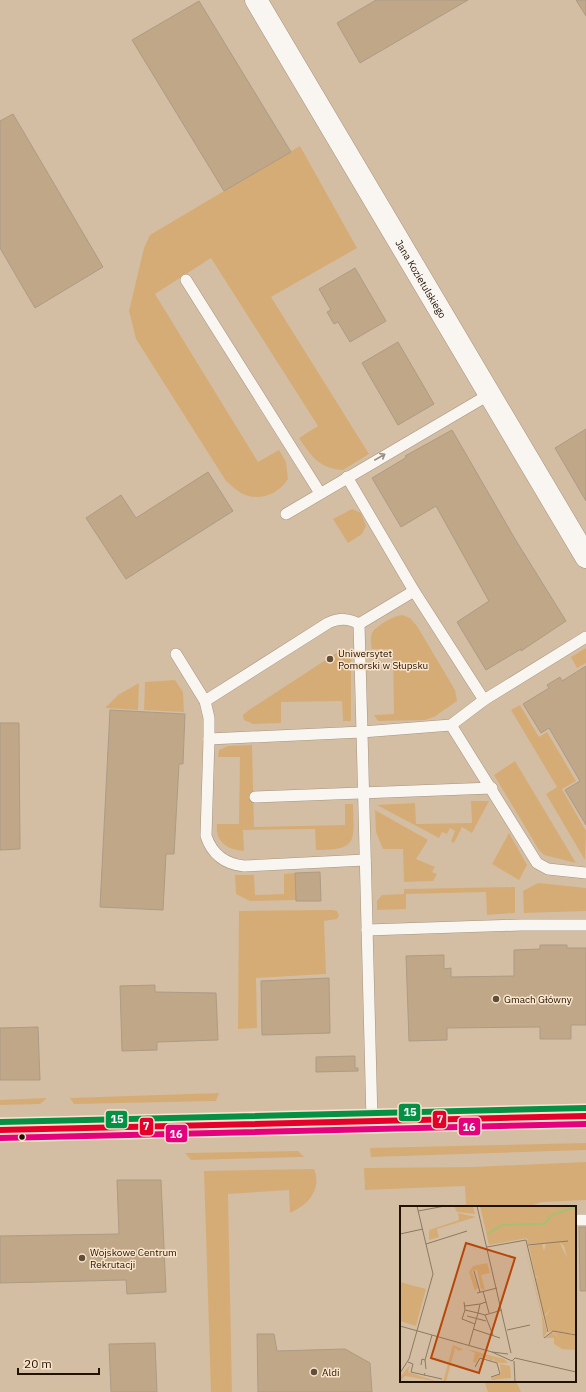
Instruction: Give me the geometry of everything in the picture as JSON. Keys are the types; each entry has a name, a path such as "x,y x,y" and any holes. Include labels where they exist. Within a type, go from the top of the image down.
{"main road":[{"path":"0,1130 586,1116"}],"street":[{"name":"Jana Kozietulskiego","path":"256,0 586,557"}],"lane":[{"path":"186,280 320,493"},
{"path":"286,514 346,477 490,394"},
{"path":"346,477 414,591 484,700"},
{"path":"360,624 414,591"},
{"path":"205,701 328,623 338,619 346,619 360,624"},
{"path":"360,624 372,1120"},
{"path":"209,739 362,732 451,725 484,700 586,636"},
{"path":"176,654 205,701 209,718 206,836 209,844 217,856 234,865 244,866 365,860"},
{"path":"451,725 492,788 537,863 548,870 586,873"},
{"path":"255,797 492,788"},
{"path":"367,930 521,925 586,925"}],"shaded area":[{"path":"300,146 357,248 271,297 369,454 343,470 328,467 312,456 299,438 318,426 211,258 155,294 258,462 279,450 286,462 288,479 284,485 273,493 261,497 254,497 241,493 226,481 136,339 129,311 144,248 150,235"},
{"path":"352,509 361,513 366,526 362,534 348,543 333,519"},
{"path":"402,615 410,618 417,626 455,690 457,701 434,717 425,720 378,721 374,715 394,714 393,649 372,649 371,635 381,624 394,617"},
{"path":"586,648 586,663 577,668 571,657"},
{"path":"341,650 349,654 351,661 351,721 343,721 342,701 281,702 281,723 253,724 244,720 243,715 249,710"},
{"path":"175,680 183,692 184,712 144,710 145,682"},
{"path":"139,683 138,710 105,708 118,695"},
{"path":"520,705 539,737 547,732 576,781 562,789 586,831 585,860 546,794 557,787 511,710"},
{"path":"252,745 254,827 345,825 345,804 353,804 354,827 351,841 340,848 316,850 315,829 243,830 244,851 232,849 223,844 218,836 217,824 239,824 240,757 218,757 219,750 228,746"},
{"path":"515,761 576,863 544,855 539,850 494,775"},
{"path":"471,801 489,801 472,833 462,827 454,843 451,841 455,831 450,828 447,834 442,832 439,838 377,805 415,803 416,824 472,823"},
{"path":"375,810 428,840 416,859 435,867 432,872 437,874 433,881 404,882 403,849 383,849 376,832"},
{"path":"509,833 527,865 519,880 492,864"},
{"path":"295,873 296,900 250,901 236,894 235,875 254,875 255,895 284,894 284,874"},
{"path":"538,883 586,888 586,911 524,913 523,891"},
{"path":"515,887 515,913 487,915 486,892 406,894 406,909 377,910 377,901 382,895 404,894 404,889"},
{"path":"239,911 337,911 339,916 337,919 324,921 326,974 256,978 257,1028 238,1029"},
{"path":"219,1093 216,1101 74,1104 70,1098"},
{"path":"47,1098 40,1104 0,1105 0,1100"},
{"path":"586,1143 586,1150 371,1157 370,1148"},
{"path":"298,1151 304,1157 191,1160 185,1153"},
{"path":"586,1162 586,1200 542,1202 530,1206 466,1206 465,1186 365,1190 364,1168 473,1167"},
{"path":"314,1169 316,1183 312,1196 303,1206 290,1213 289,1190 228,1194 232,1392 211,1392 204,1171"},
{"path":"484,1382 516,1382 521,1392 488,1392"}],"building":[{"path":"376,0 468,0 360,63 337,23"},
{"path":"576,0 586,0 586,16"},
{"path":"199,1 291,152 224,191 132,40"},
{"path":"13,114 103,267 35,308 0,248 0,121"},
{"path":"355,268 386,321 350,342 338,322 334,324 327,312 331,310 319,289"},
{"path":"398,342 434,404 398,425 362,363"},
{"path":"586,429 586,501 555,448"},
{"path":"452,430 515,539 566,621 521,651 521,649 486,670 457,622 489,601 436,506 401,527 372,478 407,457 405,456"},
{"path":"208,472 233,511 126,579 86,518 121,495 136,518"},
{"path":"586,666 586,825 565,790 580,781 549,728 541,733 523,704 549,688 547,685 560,677 562,681"},
{"path":"110,710 185,714 183,764 179,764 174,854 166,854 163,910 100,907"},
{"path":"0,723 19,723 20,849 0,850"},
{"path":"320,872 321,901 296,901 295,873"},
{"name":"Gmach Główny","path":"540,945 567,945 567,948 586,948 586,1025 571,1025 571,1039 540,1039 540,1027 447,1028 447,1040 409,1041 406,956 444,955 444,969 451,968 451,977 514,976 514,950 540,949"},
{"path":"329,978 330,1033 262,1035 261,981"},
{"path":"155,985 155,992 216,993 218,1040 157,1042 157,1050 122,1051 120,986"},
{"path":"38,1027 40,1080 0,1080 0,1028"},
{"path":"355,1056 355,1068 358,1068 358,1071 316,1072 316,1057"},
{"name":"Wojskowe Centrum Rekrutacji","path":"117,1180 161,1180 166,1292 127,1294 126,1280 0,1283 0,1236 119,1234"},
{"path":"579,1227 586,1227 586,1291 580,1291"},
{"name":"Aldi","path":"257,1334 274,1334 277,1351 345,1349 370,1363 372,1392 258,1392"},
{"path":"155,1343 157,1392 111,1392 109,1344"}],"transit line":[{"name":"15","path":"0,1122 586,1108"},
{"name":"7","path":"0,1130 586,1116"},
{"name":"16","path":"0,1138 586,1124"}],"place":[{"name":"Uniwersytet Pomorski w Słupsku","path":"330,659"},
{"name":"Gmach Główny","path":"496,999"},
{"name":"Wojskowe Centrum Rekrutacji","path":"82,1258"},
{"name":"Aldi","path":"314,1372"}]}
